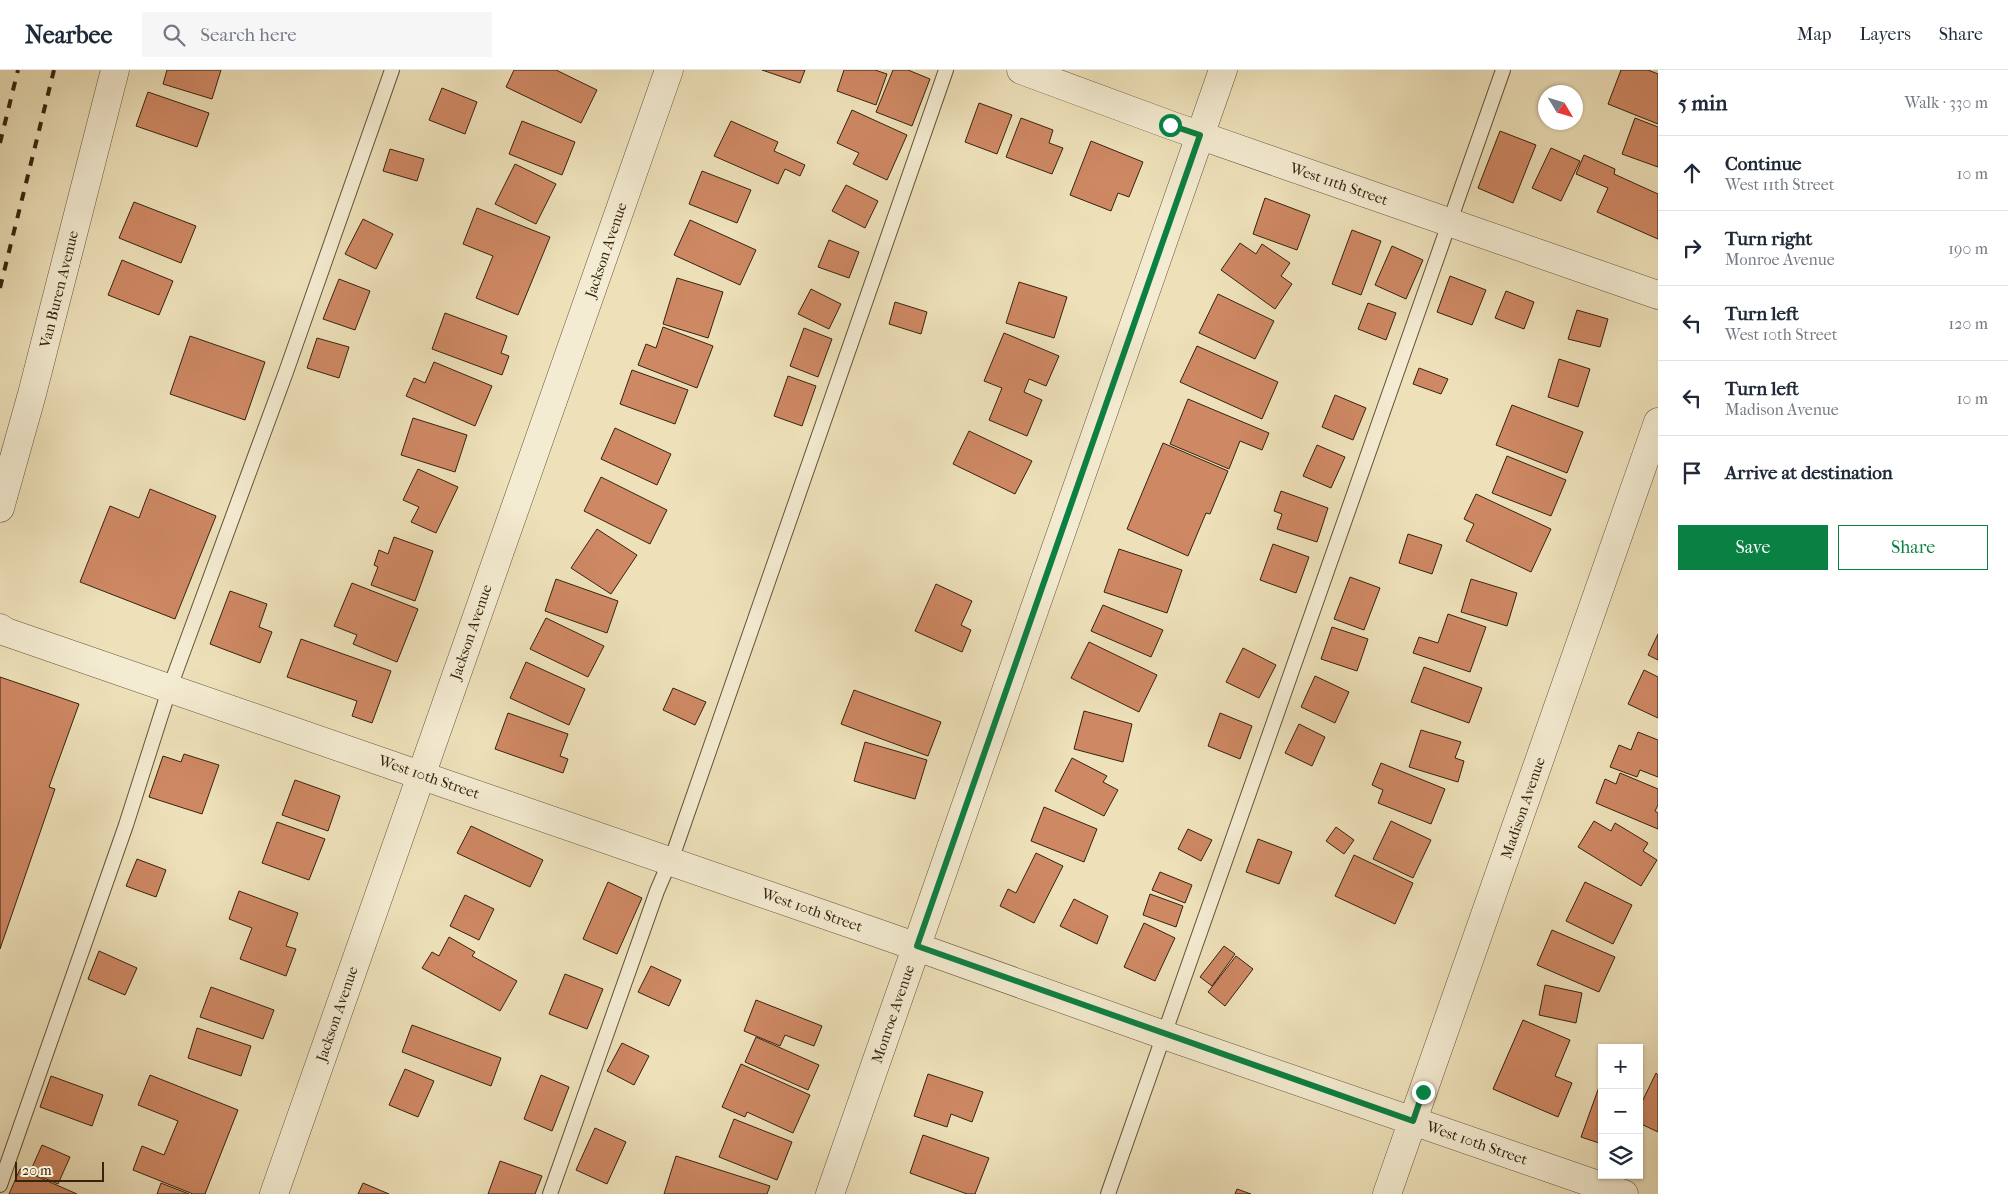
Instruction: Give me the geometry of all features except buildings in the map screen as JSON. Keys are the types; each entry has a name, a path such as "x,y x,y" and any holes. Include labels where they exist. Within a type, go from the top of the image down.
{"street":[{"name":"Van Buren Avenue","path":"0,508 32,394 115,70"},
{"name":"Jackson Avenue","path":"274,1194 669,70"},
{"name":"West 11th Street","path":"1021,70 1200,135 1658,295"},
{"name":"Monroe Avenue","path":"830,1194 1223,70"},
{"name":"Madison Avenue","path":"1387,1194 1658,422"},
{"name":"West 10th Street","path":"0,628 6,632 917,946 1164,1035 1624,1194"}],"lane":[{"path":"0,1185 126,825 170,687 286,372 392,70"},
{"path":"550,1194 657,891 670,862 946,70"},
{"path":"1108,1194 1503,70"}],"railway":[{"path":"0,143 18,70"},
{"path":"0,288 54,70"}],"route":[{"path":"1170,125 1200,135 917,946 1164,1035 1413,1121 1423,1092"}]}
